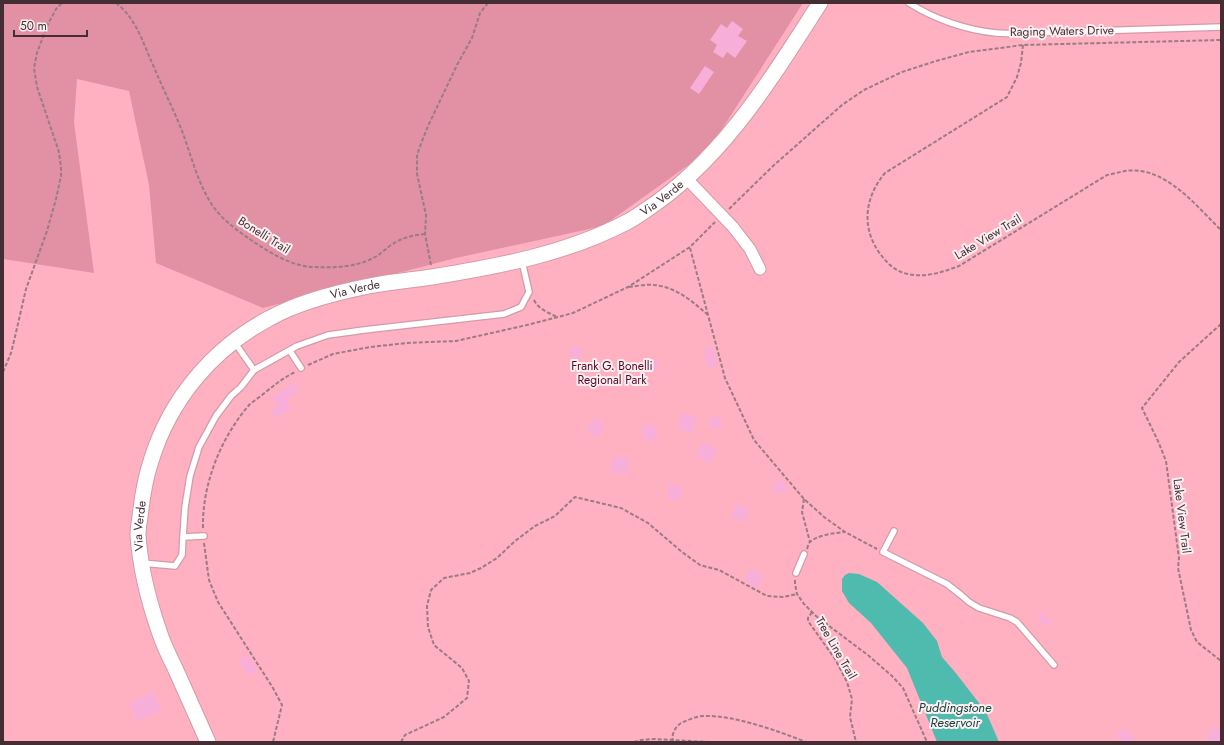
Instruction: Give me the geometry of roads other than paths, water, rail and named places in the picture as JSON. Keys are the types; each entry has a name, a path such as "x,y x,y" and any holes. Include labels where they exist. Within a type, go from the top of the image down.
{"main road":[{"name":"Via Verde","path":"208,742 159,633 142,563 138,533 142,494 148,468 156,445 168,418 181,396 200,372 233,341 272,316 300,305 369,286 522,261 591,239 629,221 687,179 720,146 763,91 820,3"}],"street":[{"path":"687,179 733,227 750,249 760,269"}],"lane":[{"name":"Raging Waters Drive","path":"909,3 932,15 955,24 997,33 1221,26"},
{"path":"142,563 175,566 182,555 185,507 190,476 200,447 216,416 254,370 297,346 328,335 504,314 521,307 529,292 522,261"},
{"path":"233,341 254,370"},
{"path":"290,350 301,368"},
{"path":"894,531 883,552 947,584 979,608 1010,618 1017,622 1054,666"},
{"path":"184,537 204,536"},
{"path":"796,573 804,554"}],"water":[{"name":"Puddingstone Reservoir","path":"849,573 859,574 877,582 923,623 937,641 942,657 986,712 999,742 937,742 907,668 871,623 849,603 842,591 842,579"}],"park label":[{"name":"Frank G. Bonelli Regional Park","path":"612,373"}]}
